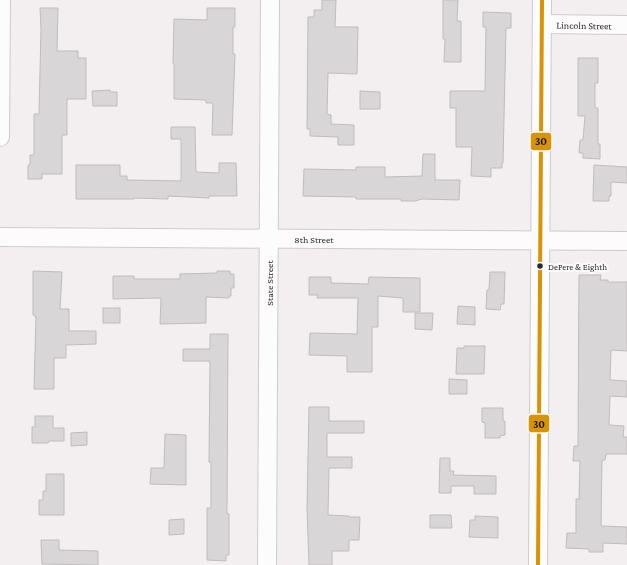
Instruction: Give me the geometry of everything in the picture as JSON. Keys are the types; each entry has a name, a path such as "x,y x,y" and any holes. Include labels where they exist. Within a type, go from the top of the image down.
{"street":[{"path":"0,137 1,0"},
{"name":"State Street","path":"267,565 270,0"},
{"path":"538,565 542,0"},
{"name":"Lincoln Street","path":"542,24 627,25"},
{"name":"8th Street","path":"0,237 627,241"}],"building":[{"path":"322,0 336,0 335,27 358,27 357,74 328,73 327,114 331,115 331,124 354,125 354,145 338,145 338,137 310,136 310,129 307,129 308,17 314,17 314,10 322,10"},
{"path":"443,0 458,0 457,21 461,21 461,62 444,62 445,39 443,39"},
{"path":"40,8 58,8 57,51 78,51 78,58 86,58 86,99 67,99 67,135 62,135 62,174 42,174 42,179 28,179 30,155 34,155 34,114 39,114"},
{"path":"207,8 235,8 235,27 233,27 233,54 235,54 232,135 212,135 213,103 206,103 206,100 174,99 174,19 207,20"},
{"path":"483,12 511,13 511,28 506,28 503,163 502,168 491,168 491,177 471,176 472,147 456,147 456,108 450,108 450,91 485,91 486,27 483,27"},
{"path":"578,58 598,58 598,83 595,83 595,108 598,108 598,144 600,144 600,159 583,158 583,153 579,153 580,140 583,140 585,116 578,116"},
{"path":"110,90 110,92 117,92 117,106 93,106 92,91"},
{"path":"360,91 380,92 380,109 360,109"},
{"path":"171,127 195,127 196,172 219,173 219,163 236,163 237,196 209,196 209,198 168,196 168,199 76,199 76,165 120,165 120,176 127,176 127,180 181,181 181,139 171,139"},
{"path":"423,154 435,154 435,180 460,180 459,200 422,199 415,201 401,201 401,199 356,199 356,197 303,196 304,169 356,170 356,167 385,167 385,177 422,176"},
{"path":"594,165 627,167 627,183 611,182 611,196 609,196 609,201 593,201"},
{"path":"33,271 62,272 60,309 69,309 69,331 96,331 96,344 66,345 66,358 54,358 54,389 34,389 36,317 33,315"},
{"path":"217,271 230,271 230,274 234,274 234,288 231,288 231,296 229,296 229,298 206,297 206,323 160,324 161,298 113,299 113,276 134,276 134,279 180,279 180,274 217,273"},
{"path":"490,272 505,272 504,304 501,304 500,310 486,309"},
{"path":"579,275 601,275 600,280 608,280 608,282 627,282 627,351 611,350 610,380 627,381 627,397 610,396 609,425 624,426 623,437 627,437 627,454 606,454 605,460 602,460 601,526 627,527 627,544 603,543 603,552 589,552 589,549 566,548 567,533 576,533 576,499 579,499 580,461 573,461 574,446 578,446"},
{"path":"309,277 331,277 331,283 368,284 369,277 420,278 420,312 403,312 403,298 378,296 378,327 372,327 372,372 347,372 347,356 309,355 310,333 357,334 358,298 317,298 318,295 309,295"},
{"path":"458,306 475,307 475,325 457,324"},
{"path":"103,308 120,308 120,323 103,323"},
{"path":"415,313 433,313 432,330 415,329"},
{"path":"210,334 228,334 227,514 229,514 229,555 226,555 226,561 207,560 207,508 211,508 211,462 209,462 210,363 209,361 183,361 183,349 210,349"},
{"path":"464,346 485,346 484,374 456,374 457,348 464,348"},
{"path":"449,379 467,380 467,394 449,394"},
{"path":"309,407 329,407 329,421 364,421 364,433 327,433 327,457 352,457 352,468 329,468 328,515 360,517 359,540 349,540 349,551 332,551 332,565 309,565 307,508"},
{"path":"482,408 503,408 505,435 500,436 500,438 485,438 485,423 482,422"},
{"path":"35,416 53,416 53,428 64,428 64,441 32,443 32,427 35,427"},
{"path":"87,432 87,445 71,446 71,433"},
{"path":"165,434 186,435 186,485 150,484 151,468 164,468"},
{"path":"440,458 450,458 450,471 454,471 453,475 496,476 496,494 474,494 474,486 451,486 451,493 439,493"},
{"path":"46,474 64,474 64,515 39,515 39,500 43,500 43,491 46,491"},
{"path":"430,515 451,515 452,528 430,528"},
{"path":"475,516 498,517 498,538 469,537 470,520 475,520"},
{"path":"184,519 184,534 169,535 169,520"},
{"path":"41,540 59,540 59,550 98,551 98,565 42,564"}],"transit line":[{"name":"30","path":"538,565 542,0"}],"place":[{"name":"DePere & Eighth","path":"540,266"}]}
